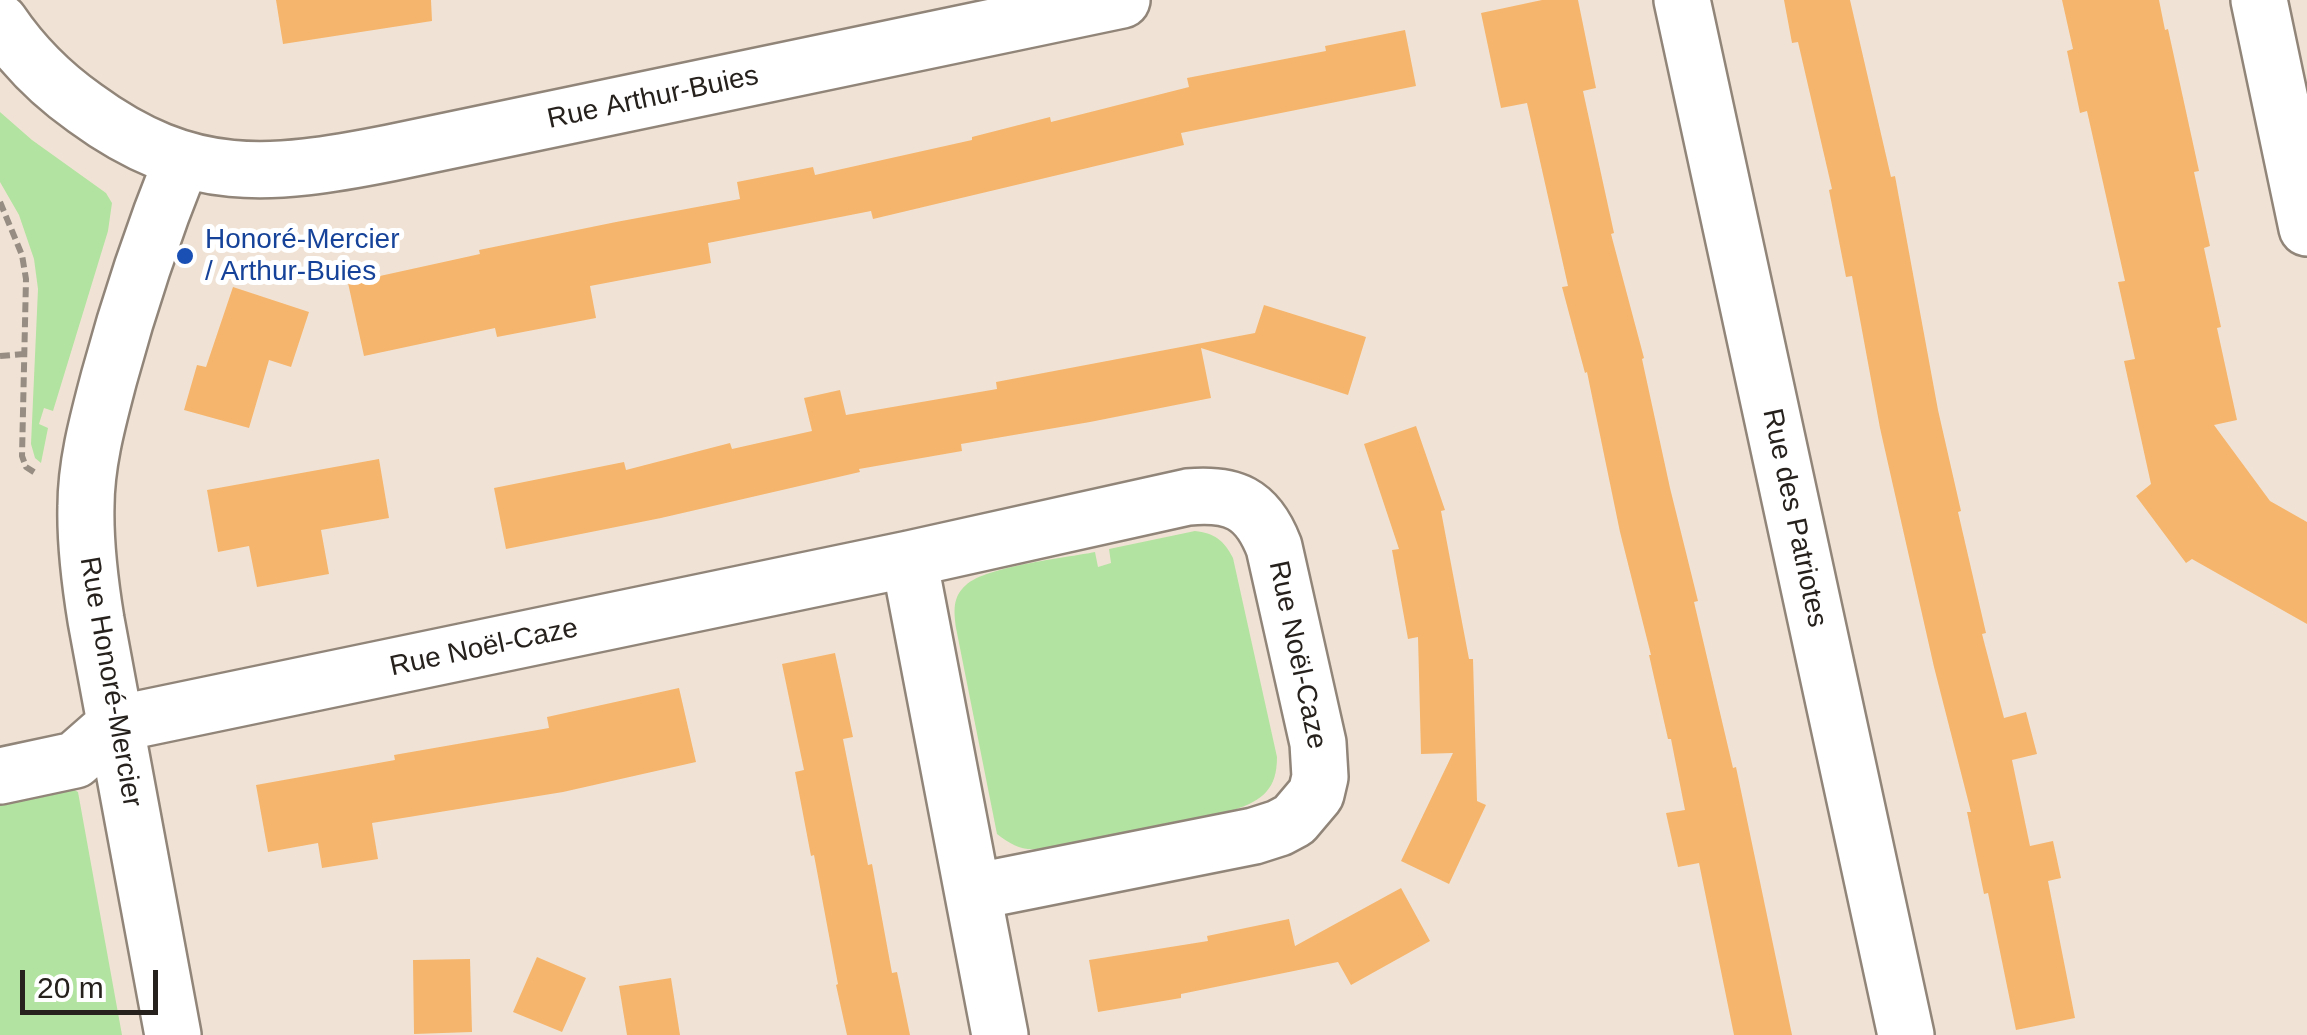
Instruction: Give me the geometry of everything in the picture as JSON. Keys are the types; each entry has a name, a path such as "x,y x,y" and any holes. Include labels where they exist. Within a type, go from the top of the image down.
{"street":[{"name":"Rue Arthur-Buies","path":"0,22 43,75 129,138 182,160 256,170 327,166 1122,0"},
{"name":"Rue des Patriotes","path":"1682,0 1906,1035"},
{"path":"2259,0 2307,228"},
{"name":"Rue Honoré-Mercier","path":"173,1035 91,588 86,506 96,432 121,336 143,263 182,160"},
{"name":"Rue Noël-Caze","path":"116,724 1188,497 1224,496 1238,501 1262,520 1274,547 1318,743 1320,777 1316,794 1294,820 1254,836 973,892"},
{"path":"910,558 1000,1035"},
{"path":"0,776 76,760 116,724"}],"path":[{"path":"0,202 22,255 26,279 22,456 32,473 44,476"},
{"path":"0,356 24,354"}],"green space":[{"path":"0,112 106,193 112,203 108,231 53,411 44,408 39,424 48,428 41,463 31,444 38,289 34,259 19,215 0,182"},
{"path":"1195,531 1218,538 1233,558 1277,757 1271,785 1253,802 1234,810 1037,849 1008,842 997,834 956,628 958,595 976,578 1008,568 1095,552 1098,567 1111,563 1109,549"},
{"path":"69,787 78,792 122,1035 0,1035 0,799"}],"building":[{"path":"276,0 431,0 432,21 283,44"},
{"path":"1542,0 1578,0 1596,88 1583,91 1614,233 1611,234 1644,358 1698,601 1694,602 1733,768 1736,767 1792,1035 1734,1035 1699,863 1678,867 1666,813 1685,810 1671,739 1620,532 1587,372 1562,287 1568,286 1527,103 1501,108 1481,13"},
{"path":"1784,0 1850,0 1891,177 1895,176 1938,410 1961,511 1958,512 1986,633 1982,634 2004,718 2026,712 2037,754 2012,760 2030,846 2053,841 2061,878 2048,881 2075,1018 2016,1030 1967,812 1971,812 1880,428 1852,276 1846,277 1829,190 1832,189 1798,42 1792,43"},
{"path":"2062,0 2159,0 2199,171 2194,172 2210,246 2204,248 2237,420 2214,425 2270,501 2307,522 2307,624 2192,559 2186,563 2136,496 2151,484 2124,361 2135,359 2118,282 2125,281 2087,111 2080,113 2067,51 2073,49"},
{"path":"1405,30 1416,86 1181,133 1184,145 873,219 871,211 708,243 711,263 590,286 596,318 497,337 495,328 364,356 348,283 480,254 479,250 740,199 737,182 813,167 815,175 972,140 1050,117 1051,122 1189,87 1187,78 1326,51 1325,46"},
{"path":"233,287 309,312 291,367 269,360 249,428 184,410 197,365 206,367"},
{"path":"1264,305 1366,337 1348,395 1201,348 1211,398 961,444 962,451 859,469 860,472 661,518 506,549 494,488 624,462 626,470 730,443 732,449 812,431 804,398 840,390 846,415 997,389 996,382 1255,333"},
{"path":"1416,426 1445,510 1441,511 1469,659 1473,659 1477,801 1486,805 1449,884 1401,861 1453,753 1421,754 1418,637 1408,639 1392,550 1399,549 1364,444"},
{"path":"379,459 389,518 321,530 329,574 257,587 249,546 218,552 207,490"},
{"path":"835,653 853,737 843,739 892,973 897,972 910,1035 847,1035 836,985 795,772 804,770 782,664"},
{"path":"679,688 696,762 563,792 372,823 378,859 322,868 318,843 268,852 256,785 395,760 394,755 549,728 547,717"},
{"path":"1401,888 1430,941 1351,985 1338,962 1181,994 1181,998 1098,1012 1089,960 1208,941 1207,936 1289,919 1295,946"},
{"path":"537,957 586,978 562,1032 513,1012"},
{"path":"470,959 472,1032 414,1034 413,960"},
{"path":"671,978 680,1035 627,1035 619,986"}],"place":[{"name":"Honoré-Mercier / Arthur-Buies","path":"185,256"}]}
